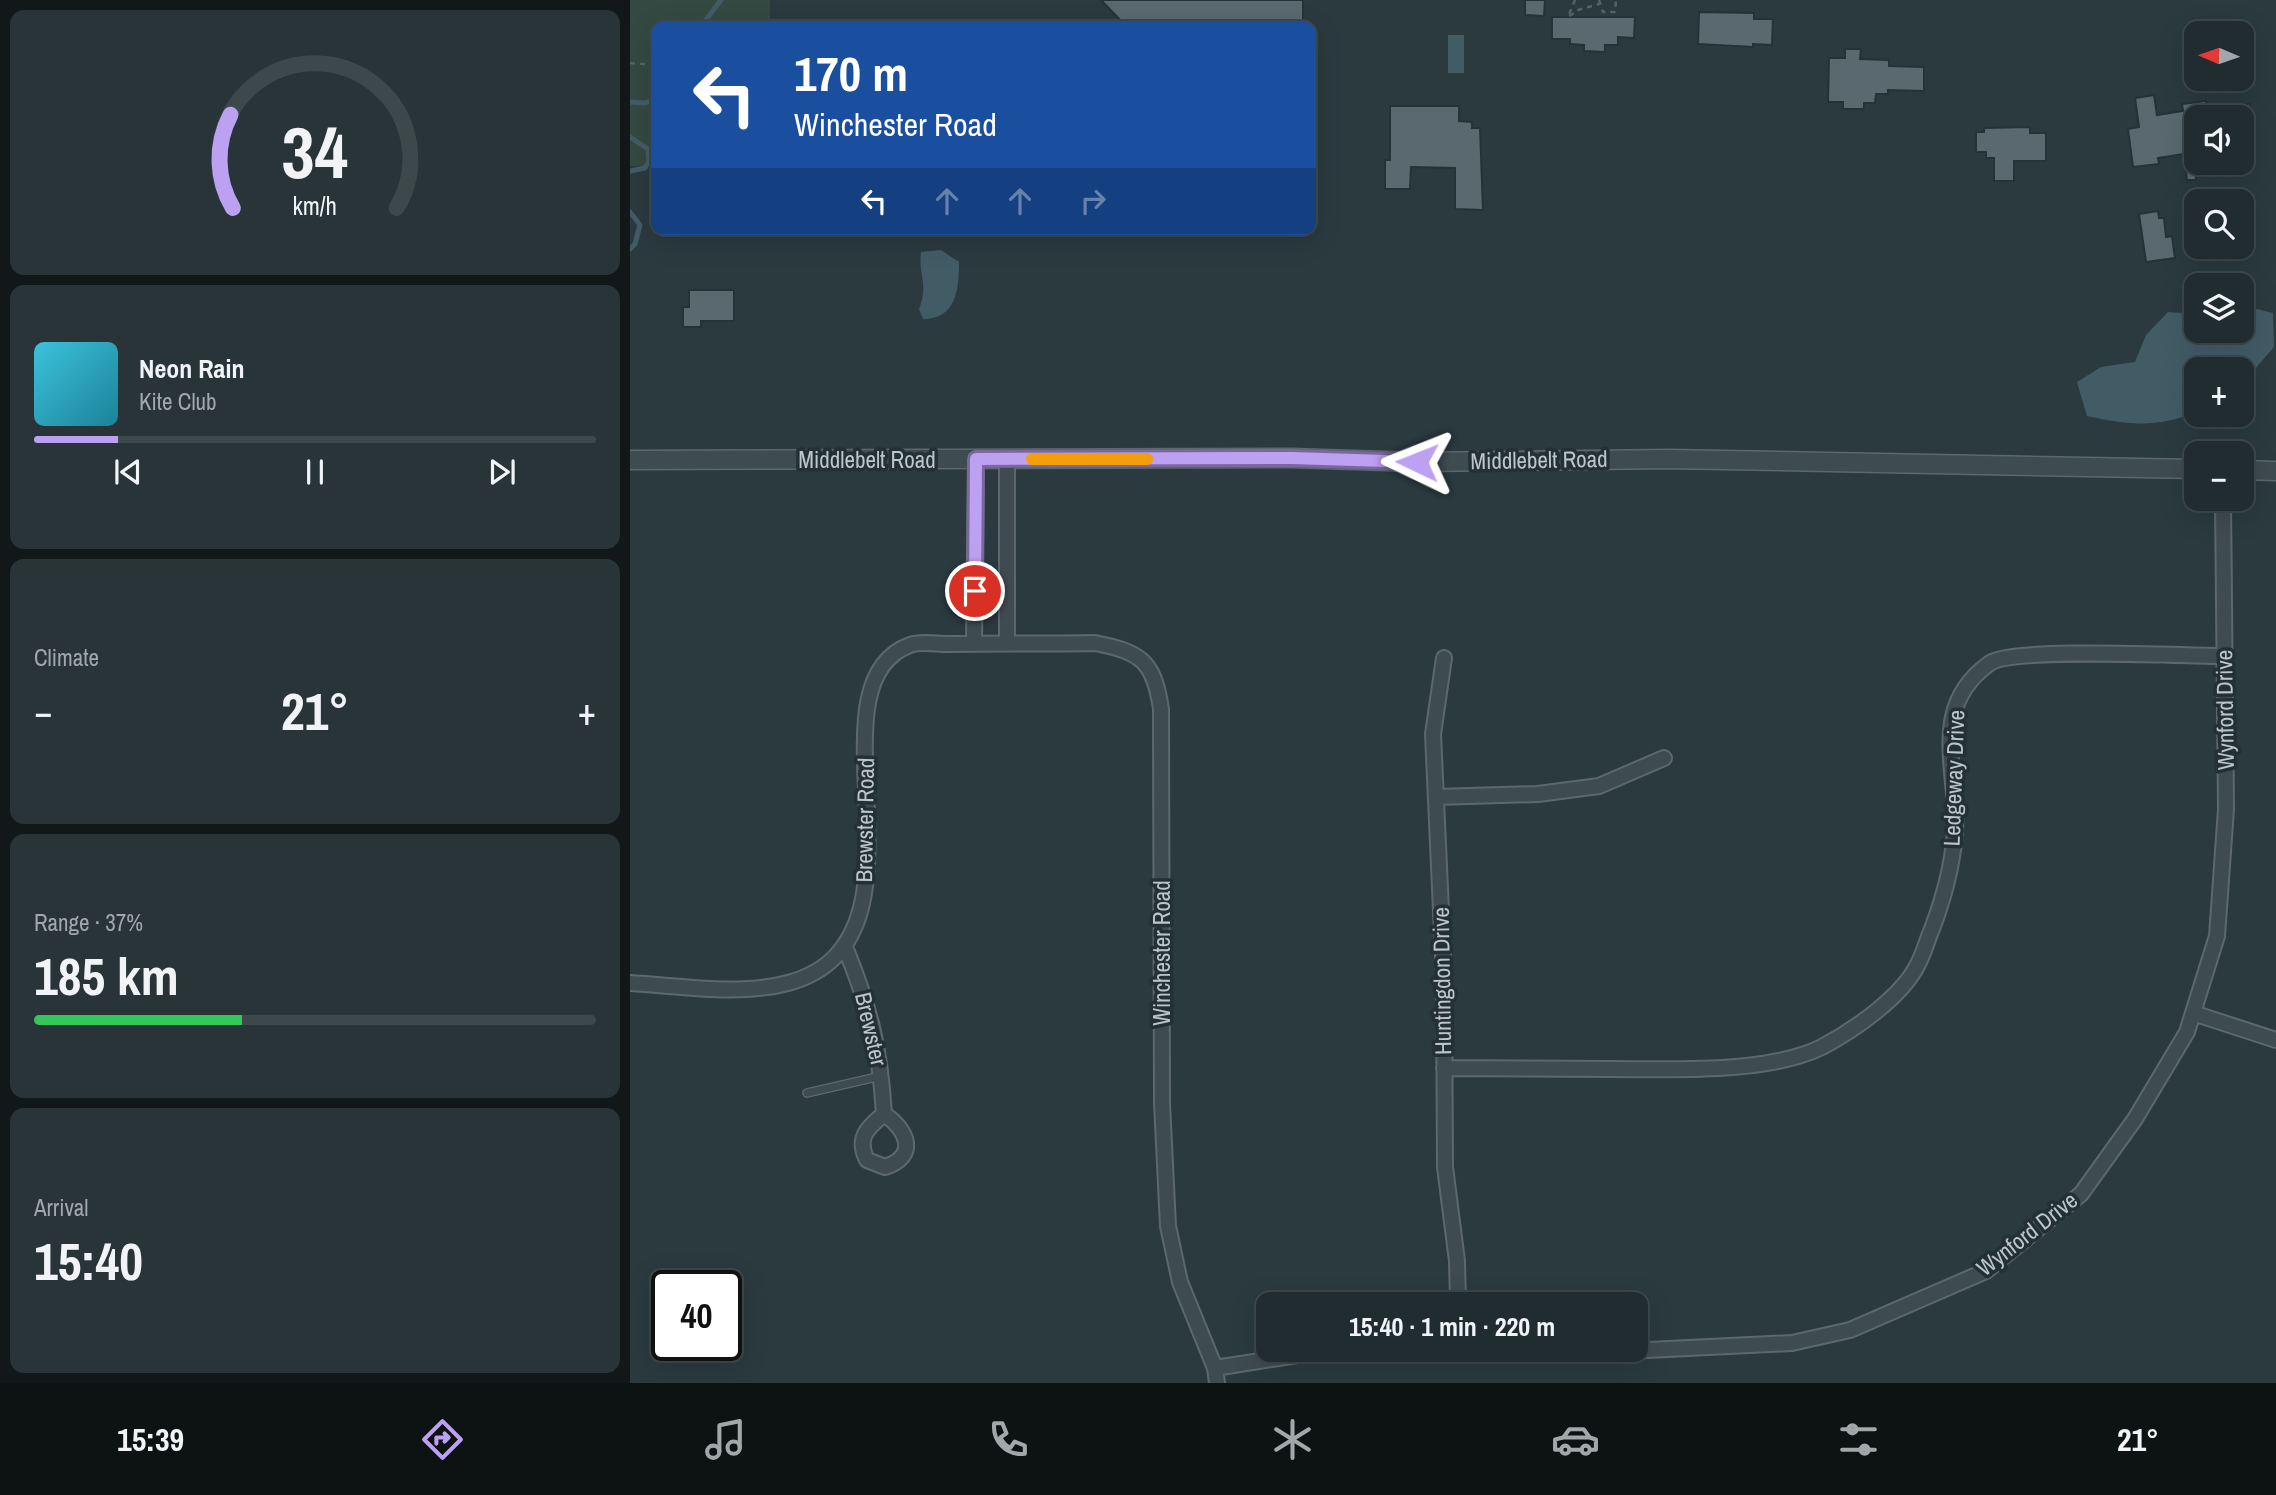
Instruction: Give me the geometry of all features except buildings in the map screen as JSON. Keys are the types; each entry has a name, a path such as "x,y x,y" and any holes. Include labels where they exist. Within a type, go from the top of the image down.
{"street":[{"name":"Middlebelt Road","path":"630,460 1292,458 1417,462 1669,459 2184,469"},
{"path":"974,643 976,459"},
{"path":"1007,460 1007,644"},
{"path":"2254,470 2276,471"},
{"name":"Wynford Drive","path":"1648,1350 1792,1343 1850,1330 1986,1271 2081,1194 2135,1119 2187,1032 2217,936 2226,809 2223,511"},
{"name":"Winchester Road","path":"990,644 1095,643 1124,648 1142,658 1157,679 1161,709 1161,1103 1168,1226 1180,1282 1216,1376"},
{"name":"Brewster Road","path":"845,947 865,892 868,820 865,710 869,690 883,664 910,644 990,644"},
{"name":"Ledgeway Drive","path":"1444,1068 1669,1069 1746,1065 1820,1047 1879,1010 1917,966 1946,894 1955,814 1952,730 1955,702 1964,685 1993,660 2027,654 2224,656"},
{"name":"Huntingdon Drive","path":"1444,659 1433,734 1444,976 1445,1167 1457,1261 1458,1292"},
{"path":"1436,797 1538,794 1599,786 1664,758"},
{"path":"630,984 755,988 790,983 826,965 845,947"},
{"name":"Brewster","path":"845,947 865,996 881,1060 884,1114"},
{"path":"2193,1013 2276,1040"},
{"name":"Wynford Drive","path":"1216,1376 1277,1362"}],"lane":[{"path":"807,1093 882,1076"}],"path":[{"path":"1575,0 1568,17 1599,2 1603,12 1615,12 1616,0"},
{"path":"630,63 651,65"}],"green space":[{"path":"630,0 770,0 770,21 651,21 651,166 630,166"}],"water":[{"path":"1448,35 1464,35 1464,73 1448,73"},
{"path":"941,250 959,262 956,292 949,308 943,314 923,319 919,309 923,293 921,252"},
{"path":"2257,309 2273,313 2274,347 2254,370 2254,357 2184,357 2184,416 2169,421 2142,423 2087,416 2077,382 2101,367 2135,362 2146,335 2168,312 2184,313 2184,343 2254,343 2254,311"}],"waterway":[{"path":"705,21 721,0"},
{"path":"630,102 651,101"},
{"path":"630,137 648,149 649,161 645,168 630,171"},
{"path":"630,212 640,225 635,244 630,249"}],"slow traffic":[{"path":"1032,459 1147,459"}],"route":[{"path":"975,591 976,459 1292,458 1417,462"}]}
